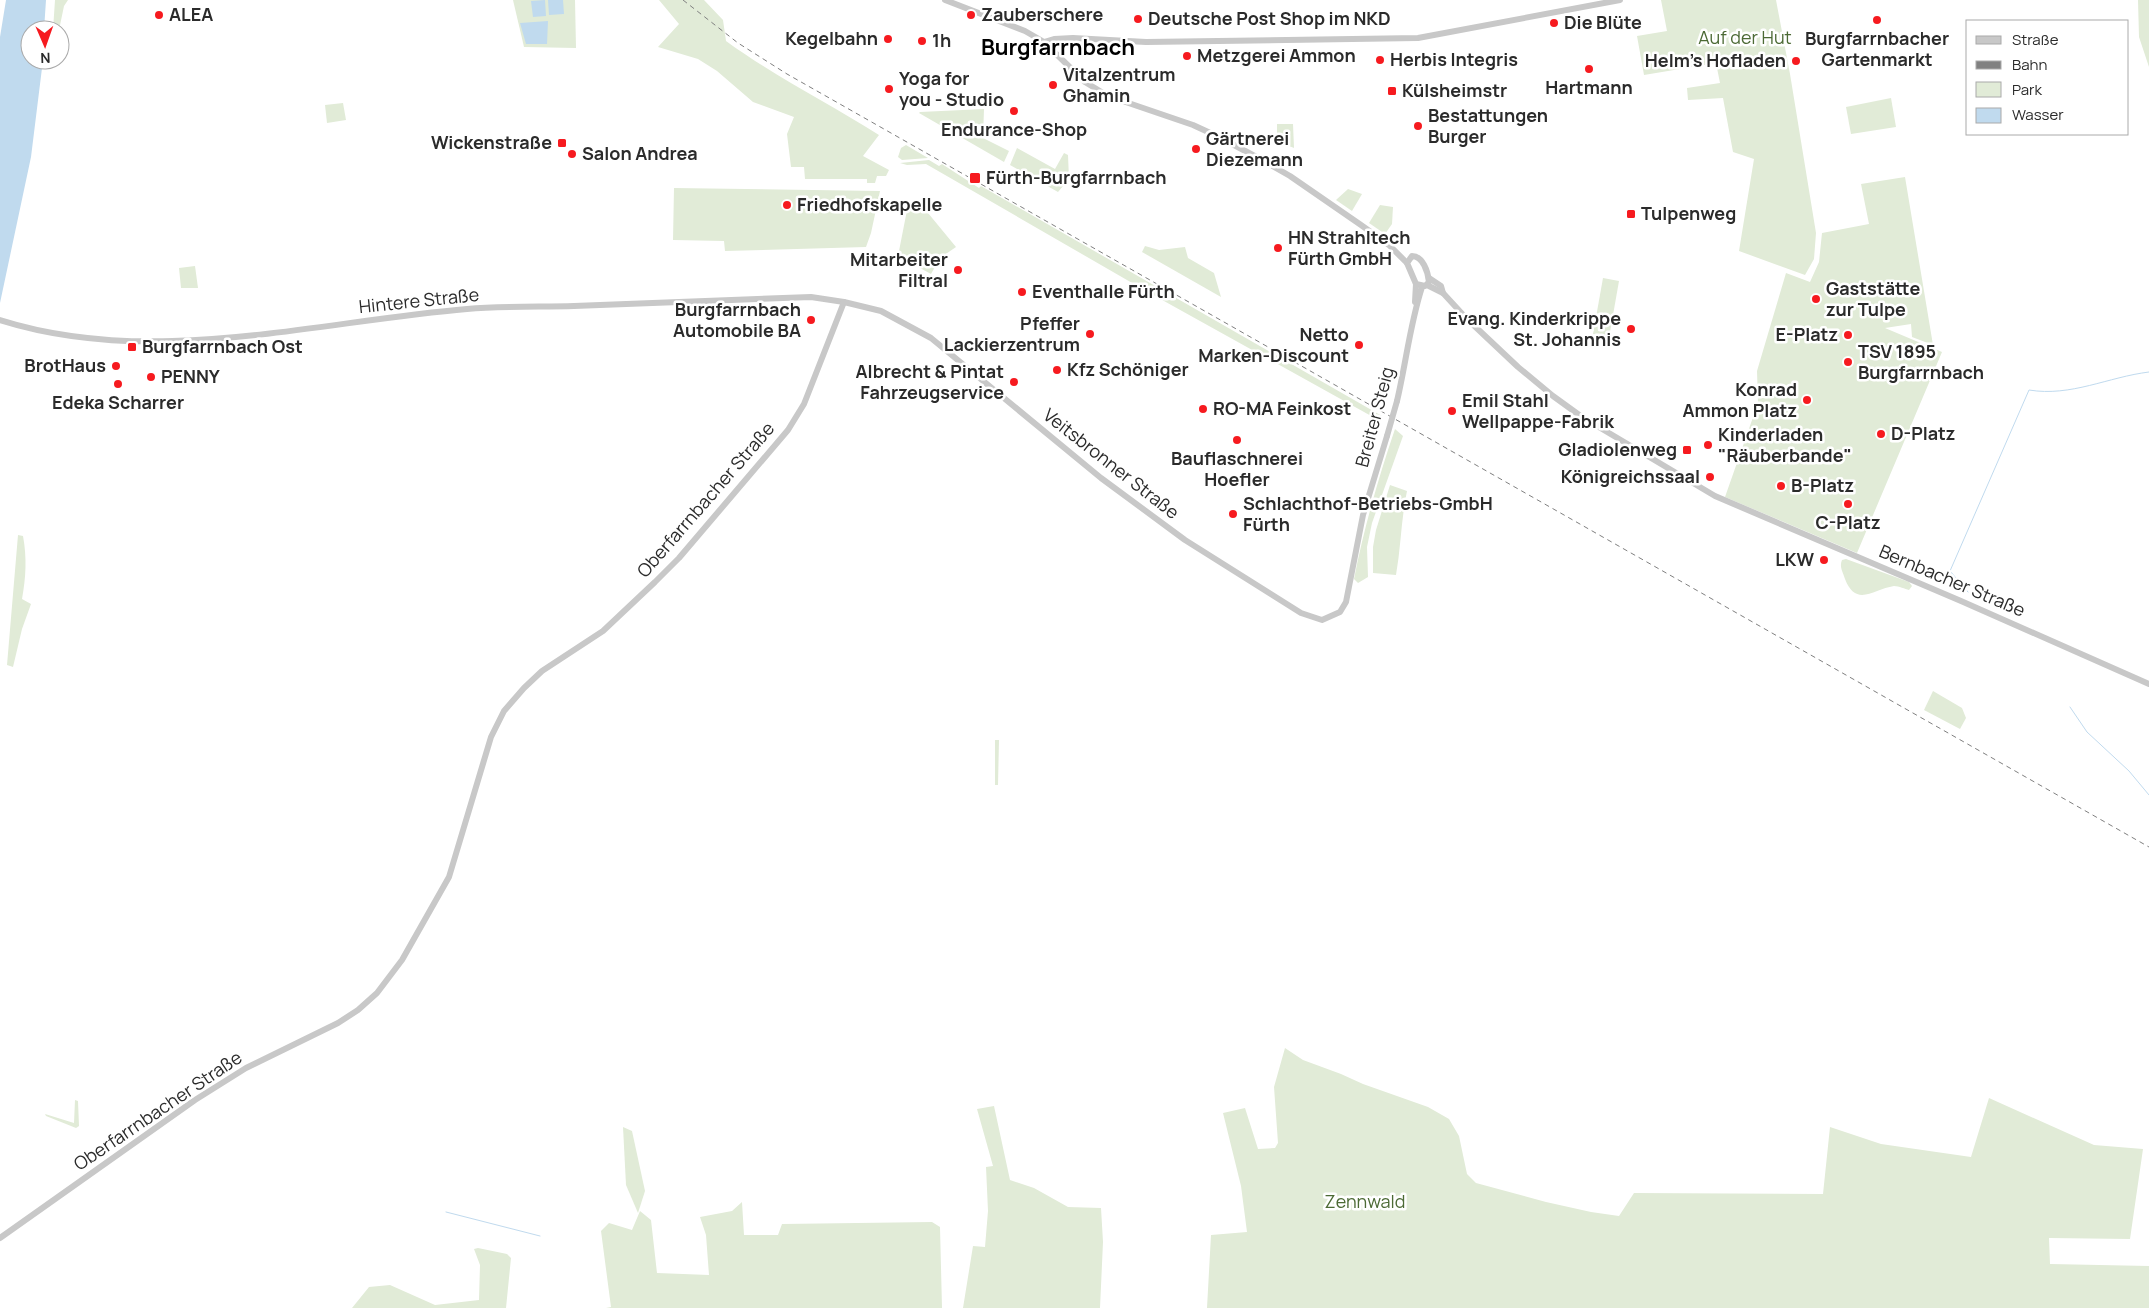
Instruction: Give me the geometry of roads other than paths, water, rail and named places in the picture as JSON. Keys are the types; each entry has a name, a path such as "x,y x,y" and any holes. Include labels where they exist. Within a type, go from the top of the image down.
{"street":[{"path":"945,0 1025,31 1044,42 1085,82 1108,96 1194,125 1245,150 1290,176 1389,245 1411,257 1416,256 1421,260 1424,283"},
{"path":"1044,42 1054,39 1073,38 1146,42 1418,38 1620,0"},
{"path":"1389,245 1424,283"},
{"path":"1407,263 1411,257"},
{"name":"Bernbacher Straße","path":"1424,283 1443,292 1472,324 1552,396 1582,417 1711,494 1970,604 2149,684"},
{"name":"Breiter Steig","path":"1350,584 1363,515 1397,401 1416,308 1424,283"},
{"name":"Hintere Straße","path":"0,320 91,338 129,341 182,341 471,309 811,298 844,302"},
{"name":"Veitsbronner Straße","path":"844,302 881,311 931,338 1136,505 1192,546 1301,613 1322,620 1334,616 1343,608 1350,584"},
{"name":"Oberfarrnbacher Straße","path":"0,1238 195,1100 246,1068 338,1023 358,1010 377,993 402,960 449,877 491,737 504,712 524,688 542,671 603,630 655,582 679,558 788,430 804,404 844,302"}],"water":[{"path":"6,0 46,0 45,20 20,20 20,70 42,70 31,157 0,303 0,37"},
{"path":"545,0 546,16 533,17 531,1"},
{"path":"548,0 563,0 564,14 549,15"},
{"path":"548,21 547,44 526,44 520,23"}],"waterway":[{"path":"1968,592 1950,571 2029,390 2060,391 2075,389 2149,372"},
{"path":"2070,707 2087,732 2129,771 2149,795"},
{"path":"446,1212 540,1236"}],"railway":[{"path":"683,0 738,43 787,74 2149,847"}],"place":[{"name":"ALEA","path":"159,15"},
{"name":"Zauberschere","path":"971,15"},
{"name":"Deutsche Post Shop im NKD","path":"1138,19"},
{"name":"Burgfarrnbacher Gartenmarkt","path":"1877,20"},
{"name":"Die Blüte","path":"1554,23"},
{"name":"Kegelbahn","path":"888,39"},
{"name":"1h","path":"922,41"},
{"name":"Metzgerei Ammon","path":"1187,56"},
{"name":"Herbis Integris","path":"1380,60"},
{"name":"Helm's Hofladen","path":"1796,61"},
{"name":"Hartmann","path":"1589,69"},
{"name":"Vitalzentrum Ghamin","path":"1053,85"},
{"name":"Yoga for you - Studio","path":"889,89"},
{"name":"Külsheimstr","path":"1392,91"},
{"name":"Endurance-Shop","path":"1014,111"},
{"name":"Bestattungen Burger","path":"1418,126"},
{"name":"Wickenstraße","path":"562,143"},
{"name":"Gärtnerei Diezemann","path":"1196,149"},
{"name":"Salon Andrea","path":"572,154"},
{"name":"Fürth-Burgfarrnbach","path":"975,178"},
{"name":"Friedhofskapelle","path":"787,205"},
{"name":"Tulpenweg","path":"1631,214"},
{"name":"HN Strahltech Fürth GmbH","path":"1278,248"},
{"name":"Mitarbeiter Filtral","path":"958,270"},
{"name":"Eventhalle Fürth","path":"1022,292"},
{"name":"Gaststätte zur Tulpe","path":"1816,299"},
{"name":"Burgfarrnbach Automobile BA","path":"811,320"},
{"name":"Evang. Kinderkrippe St. Johannis","path":"1631,329"},
{"name":"Pfeffer Lackierzentrum","path":"1090,334"},
{"name":"E-Platz","path":"1848,335"},
{"name":"Netto Marken-Discount","path":"1359,345"},
{"name":"Burgfarrnbach Ost","path":"132,347"},
{"name":"TSV 1895 Burgfarrnbach","path":"1848,362"},
{"name":"BrotHaus","path":"116,366"},
{"name":"Kfz Schöniger","path":"1057,370"},
{"name":"PENNY","path":"151,377"},
{"name":"Albrecht & Pintat Fahrzeugservice","path":"1014,382"},
{"name":"Edeka Scharrer","path":"118,384"},
{"name":"Konrad Ammon Platz","path":"1807,400"},
{"name":"RO-MA Feinkost","path":"1203,409"},
{"name":"Emil Stahl Wellpappe-Fabrik","path":"1452,411"},
{"name":"D-Platz","path":"1881,434"},
{"name":"Bauflaschnerei Hoefler","path":"1237,440"},
{"name":"Kinderladen \"Räuberbande\"","path":"1708,445"},
{"name":"Gladiolenweg","path":"1687,450"},
{"name":"Königreichssaal","path":"1710,477"},
{"name":"B-Platz","path":"1781,486"},
{"name":"C-Platz","path":"1848,504"},
{"name":"Schlachthof-Betriebs-GmbH Fürth","path":"1233,514"},
{"name":"LKW","path":"1824,560"}],"district":[{"name":"Burgfarrnbach","path":"1058,47"}],"park label":[{"name":"Auf der Hut","path":"1745,38"},
{"name":"Zennwald","path":"1365,1202"}]}
